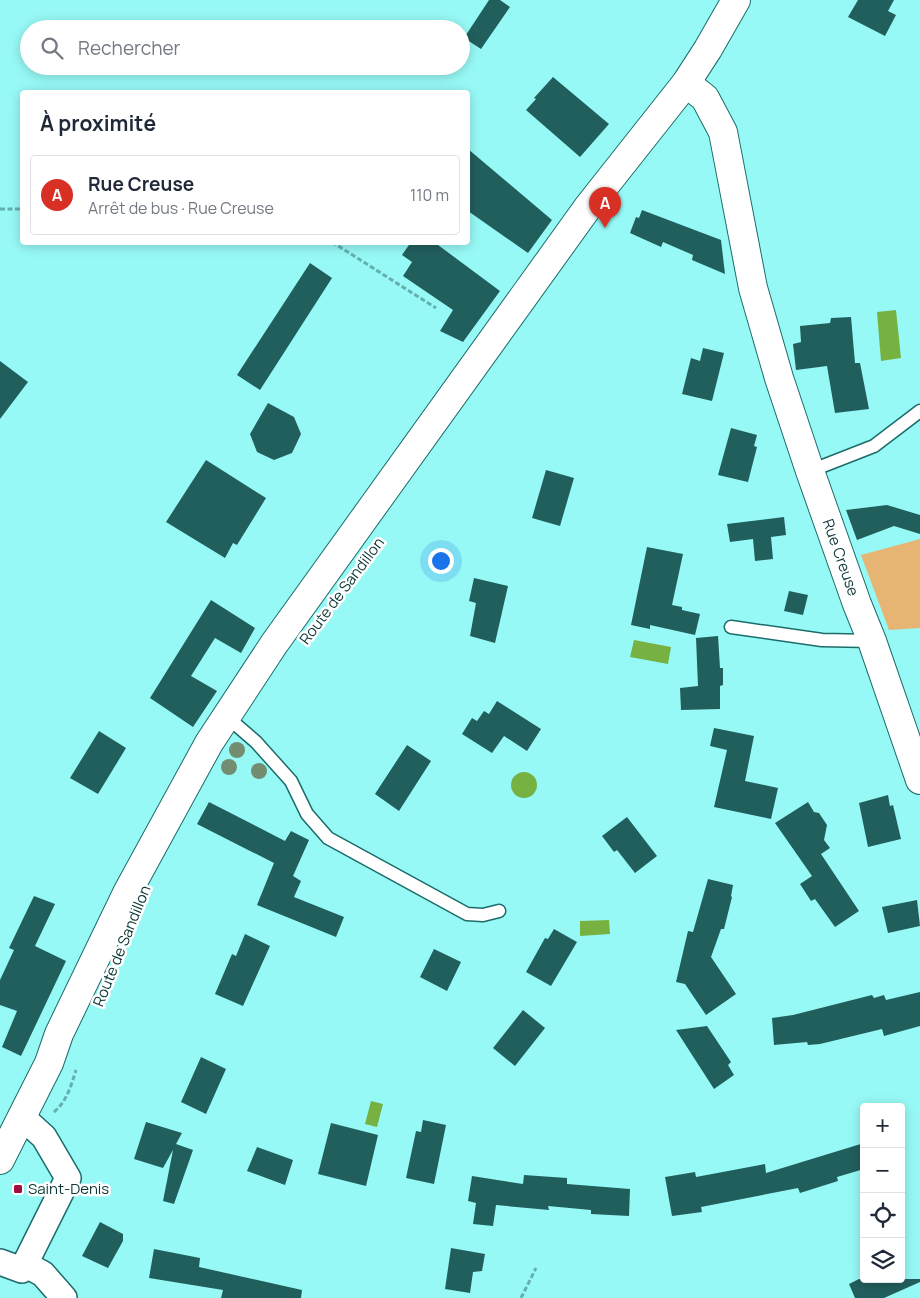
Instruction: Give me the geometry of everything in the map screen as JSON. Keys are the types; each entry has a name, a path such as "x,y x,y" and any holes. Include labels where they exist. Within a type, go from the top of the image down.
{"main road":[{"path":"0,1160 49,1063 59,1034 127,893 209,743 226,716 280,636 582,215 686,83 708,50 736,0"},
{"name":"Rue Creuse","path":"686,83 705,98 724,132 753,288 779,378 810,471 920,780"}],"street":[{"path":"0,1262 22,1270 68,1178 44,1137 22,1117"},
{"path":"25,1264 43,1274 64,1298"}],"lane":[{"path":"810,471 874,446 920,411"},
{"path":"731,627 822,640 872,641"},
{"path":"226,716 256,742 291,782 307,814 328,838 467,914 483,915 499,911"}],"path":[{"path":"0,209 20,209"},
{"path":"337,245 436,308"},
{"path":"67,1095 77,1067"},
{"path":"521,1298 536,1268"}],"shaded area":[{"path":"896,310 901,358 881,361 877,312"},
{"path":"920,539 920,628 889,630 861,555"},
{"path":"634,640 671,647 668,664 630,657"},
{"path":"524,772 533,776 537,785 533,794 524,798 515,794 511,785 515,776"},
{"path":"609,920 610,934 580,936 580,921"},
{"path":"371,1101 383,1104 377,1127 365,1124"}],"building":[{"path":"489,0 500,0 510,7 481,49 470,42 470,29"},
{"path":"858,0 894,0 888,11 896,15 885,36 848,17"},
{"path":"553,77 609,124 580,157 526,110"},
{"path":"470,151 552,220 528,253 470,212"},
{"path":"642,210 721,240 725,274 692,260 693,255 663,242 661,247 630,233 636,217 639,218"},
{"path":"409,245 438,245 500,291 463,342 440,331 453,310 403,276 412,262 402,255"},
{"path":"310,263 332,278 260,390 237,375"},
{"path":"851,317 855,363 860,363 869,409 835,413 827,366 796,370 793,344 801,342 800,326 830,323 831,318"},
{"path":"703,348 724,353 712,401 682,394 691,358 700,361"},
{"path":"0,361 28,382 0,419"},
{"path":"268,403 294,417 301,434 292,453 274,460 257,452 250,434"},
{"path":"731,428 757,435 754,446 757,447 748,482 718,475"},
{"path":"206,460 266,498 237,545 233,543 225,558 166,522"},
{"path":"546,470 574,478 560,526 532,518"},
{"path":"887,505 920,515 920,534 894,526 857,540 846,510"},
{"path":"784,517 786,535 771,537 773,559 755,561 753,539 730,542 727,524"},
{"path":"647,547 683,554 672,605 682,607 682,610 700,614 695,635 650,625 650,629 631,625"},
{"path":"474,578 508,586 495,643 470,636 476,603 469,601"},
{"path":"789,591 808,595 803,615 784,611"},
{"path":"211,600 255,628 241,653 215,638 191,676 217,691 193,727 150,698"},
{"path":"718,636 720,668 723,668 723,685 720,686 720,709 681,710 680,688 698,686 696,638"},
{"path":"497,701 541,729 527,751 504,736 492,753 462,734 472,718 477,721 484,711 489,714"},
{"path":"714,728 754,736 745,781 778,788 771,819 714,807 727,750 710,746"},
{"path":"99,731 126,748 98,794 70,778"},
{"path":"407,745 431,761 399,811 375,794"},
{"path":"888,795 890,806 893,805 901,839 868,847 859,803"},
{"path":"209,802 285,841 291,831 309,840 293,876 301,881 294,897 344,917 336,937 257,905 274,863 197,824"},
{"path":"808,802 814,812 819,813 827,825 824,840 830,848 821,854 859,911 835,927 815,899 811,901 800,884 812,876 775,823"},
{"path":"627,817 657,856 635,873 617,850 614,852 602,836"},
{"path":"708,879 733,885 724,929 721,929 711,957 736,994 706,1015 685,984 676,982 688,931 693,932"},
{"path":"34,896 55,904 35,946 66,961 21,1056 2,1047 17,1011 0,1005 0,980 14,950 9,948"},
{"path":"917,900 920,926 888,933 882,907"},
{"path":"554,929 577,942 551,986 526,972 545,938 548,939"},
{"path":"245,934 270,946 243,1006 215,994 232,954 236,956"},
{"path":"434,949 461,962 447,991 420,977"},
{"path":"920,992 920,1026 884,1036 882,1029 820,1044 808,1045 807,1042 774,1045 772,1018 793,1015 872,995 874,998 884,995 886,1000"},
{"path":"523,1010 545,1028 515,1066 493,1048"},
{"path":"707,1026 731,1062 728,1065 734,1075 714,1089 676,1030"},
{"path":"201,1057 226,1069 206,1114 181,1102"},
{"path":"423,1120 446,1125 434,1184 406,1178 416,1131 421,1132"},
{"path":"146,1122 182,1133 176,1144 193,1150 174,1204 163,1201 173,1150 163,1168 134,1159"},
{"path":"331,1123 378,1135 366,1186 318,1174"},
{"path":"860,1144 860,1170 837,1177 838,1181 800,1193 798,1188 701,1207 702,1212 672,1216 665,1177 695,1172 696,1177 765,1164 766,1173"},
{"path":"257,1147 293,1160 285,1185 247,1171"},
{"path":"524,1175 567,1178 567,1184 630,1189 629,1216 591,1214 591,1210 548,1206 549,1210 496,1205 493,1226 473,1224 476,1203 468,1201 472,1176 523,1184"},
{"path":"100,1222 123,1234 123,1241 108,1268 82,1256"},
{"path":"451,1248 485,1254 482,1271 473,1272 470,1293 445,1289"},
{"path":"154,1249 200,1258 199,1267 302,1290 301,1298 221,1298 223,1290 149,1278"},
{"path":"859,1279 860,1283 905,1283 905,1279 920,1279 920,1282 884,1298 855,1298 849,1284"}],"place":[{"name":"Rue Creuse","path":"605,228"},
{"name":"Saint-Denis","path":"18,1189"}]}
